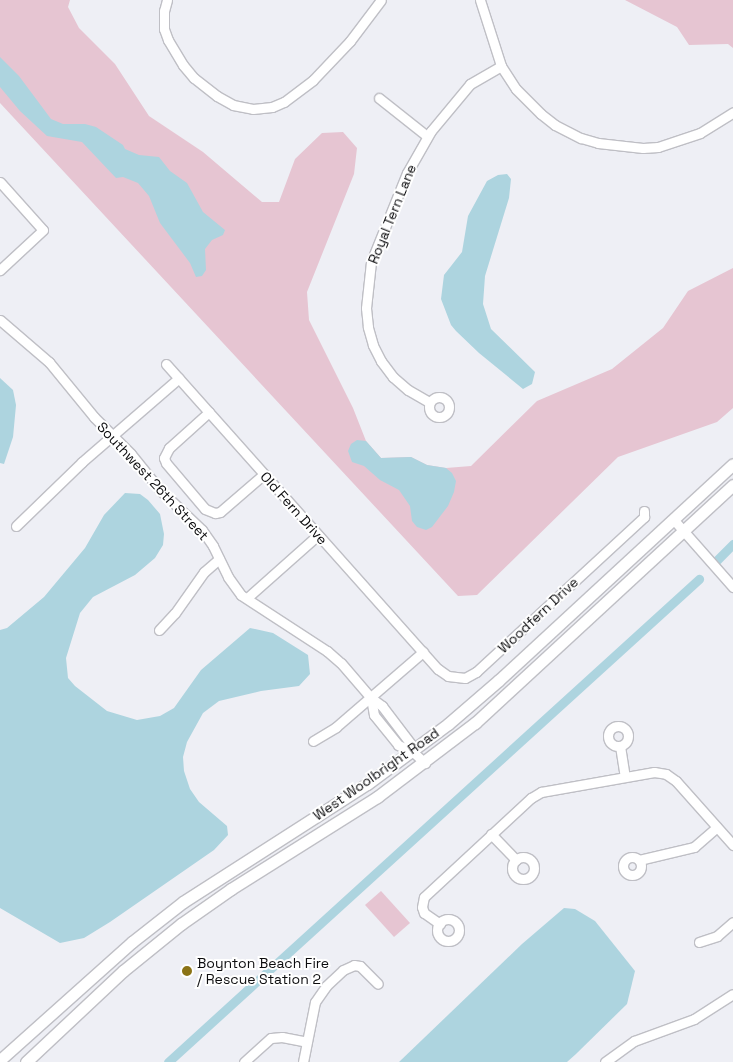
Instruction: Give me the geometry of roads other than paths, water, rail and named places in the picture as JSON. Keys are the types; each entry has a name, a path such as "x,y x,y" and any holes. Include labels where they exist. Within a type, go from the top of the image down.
{"main road":[{"name":"West Woolbright Road","path":"0,1060 126,947 183,902 347,798 412,752 489,690 733,464"},
{"name":"West Woolbright Road","path":"26,1062 123,971 182,924 231,889 362,808 425,763 496,704 733,485"}],"street":[{"path":"167,0 164,11 164,29 173,51 183,65 198,82 217,96 233,105 253,109 272,107 284,102 313,80 350,41 381,0"},
{"path":"480,0 501,66 516,89 541,114 569,133 598,143 643,148 677,142 700,133 733,112"},
{"name":"Royal Tern Lane","path":"429,402 401,384 381,361 368,327 366,308 371,262 407,173 427,136 461,93 480,77 501,66"},
{"path":"379,98 427,136"},
{"path":"0,182 43,230 0,270"},
{"name":"Southwest 26th Street","path":"0,320 49,362 94,417 160,490 202,530 234,587 247,598 327,651 350,672 371,698 374,715 398,746 412,752 425,763"},
{"name":"Old Fern Drive","path":"166,364 423,652"},
{"path":"16,526 71,472 179,378"},
{"path":"209,412 169,448 164,458 166,464 205,509 209,512 220,512 264,474"},
{"name":"Woodfern Drive","path":"423,652 448,676 459,678 471,675 644,517 644,512"},
{"path":"673,519 733,588"},
{"path":"247,598 318,535"},
{"path":"160,630 175,613 204,572 219,560"},
{"path":"312,741 336,726 371,698 423,652"},
{"path":"620,746 625,777"},
{"path":"440,924 424,912 422,902 427,893 530,798 541,792 654,772 666,774 676,781 733,845"},
{"path":"639,860 694,848 717,827"},
{"path":"492,834 516,860"},
{"path":"699,942 717,936 733,922"},
{"path":"303,1062 318,996 348,967 360,966 378,984"},
{"path":"604,1062 634,1041 694,1019 733,994"},
{"path":"244,1062 271,1038 282,1037 307,1042"}],"water":[{"path":"0,57 19,76 51,119 63,124 85,124 96,127 123,145 125,149 139,155 159,157 170,171 187,183 203,212 225,230 223,235 212,240 205,249 206,270 202,276 196,277 190,263 160,223 149,196 138,183 123,177 116,178 82,142 47,136 20,111 0,87"},
{"path":"507,174 511,179 509,198 485,276 483,304 491,329 535,372 532,384 523,389 479,353 456,331 451,325 441,299 444,275 462,252 468,216 487,181 498,175"},
{"path":"0,378 13,390 16,405 13,437 4,464 0,463"},
{"path":"357,440 366,441 381,458 411,457 427,465 446,468 452,473 456,481 454,492 448,506 432,527 426,530 417,527 412,521 410,506 399,490 380,480 364,466 352,462 348,451 351,444"},
{"path":"125,493 140,494 160,514 164,534 163,545 155,558 135,575 93,597 80,613 66,658 68,678 75,686 107,711 137,720 160,716 174,708 201,670 250,628 273,633 308,655 310,674 299,686 261,691 219,701 203,713 187,742 183,757 184,771 190,789 199,802 227,826 228,835 214,850 110,922 84,938 60,943 0,908 0,630 7,628 44,597 85,548 104,515"},
{"path":"564,908 575,909 595,921 635,971 627,1004 576,1054 567,1062 399,1062 522,944"}],"waterway":[{"path":"717,560 733,544"},
{"path":"168,1062 699,579"}],"place":[{"name":"Boynton Beach Fire / Rescue Station 2","path":"187,971"}]}
